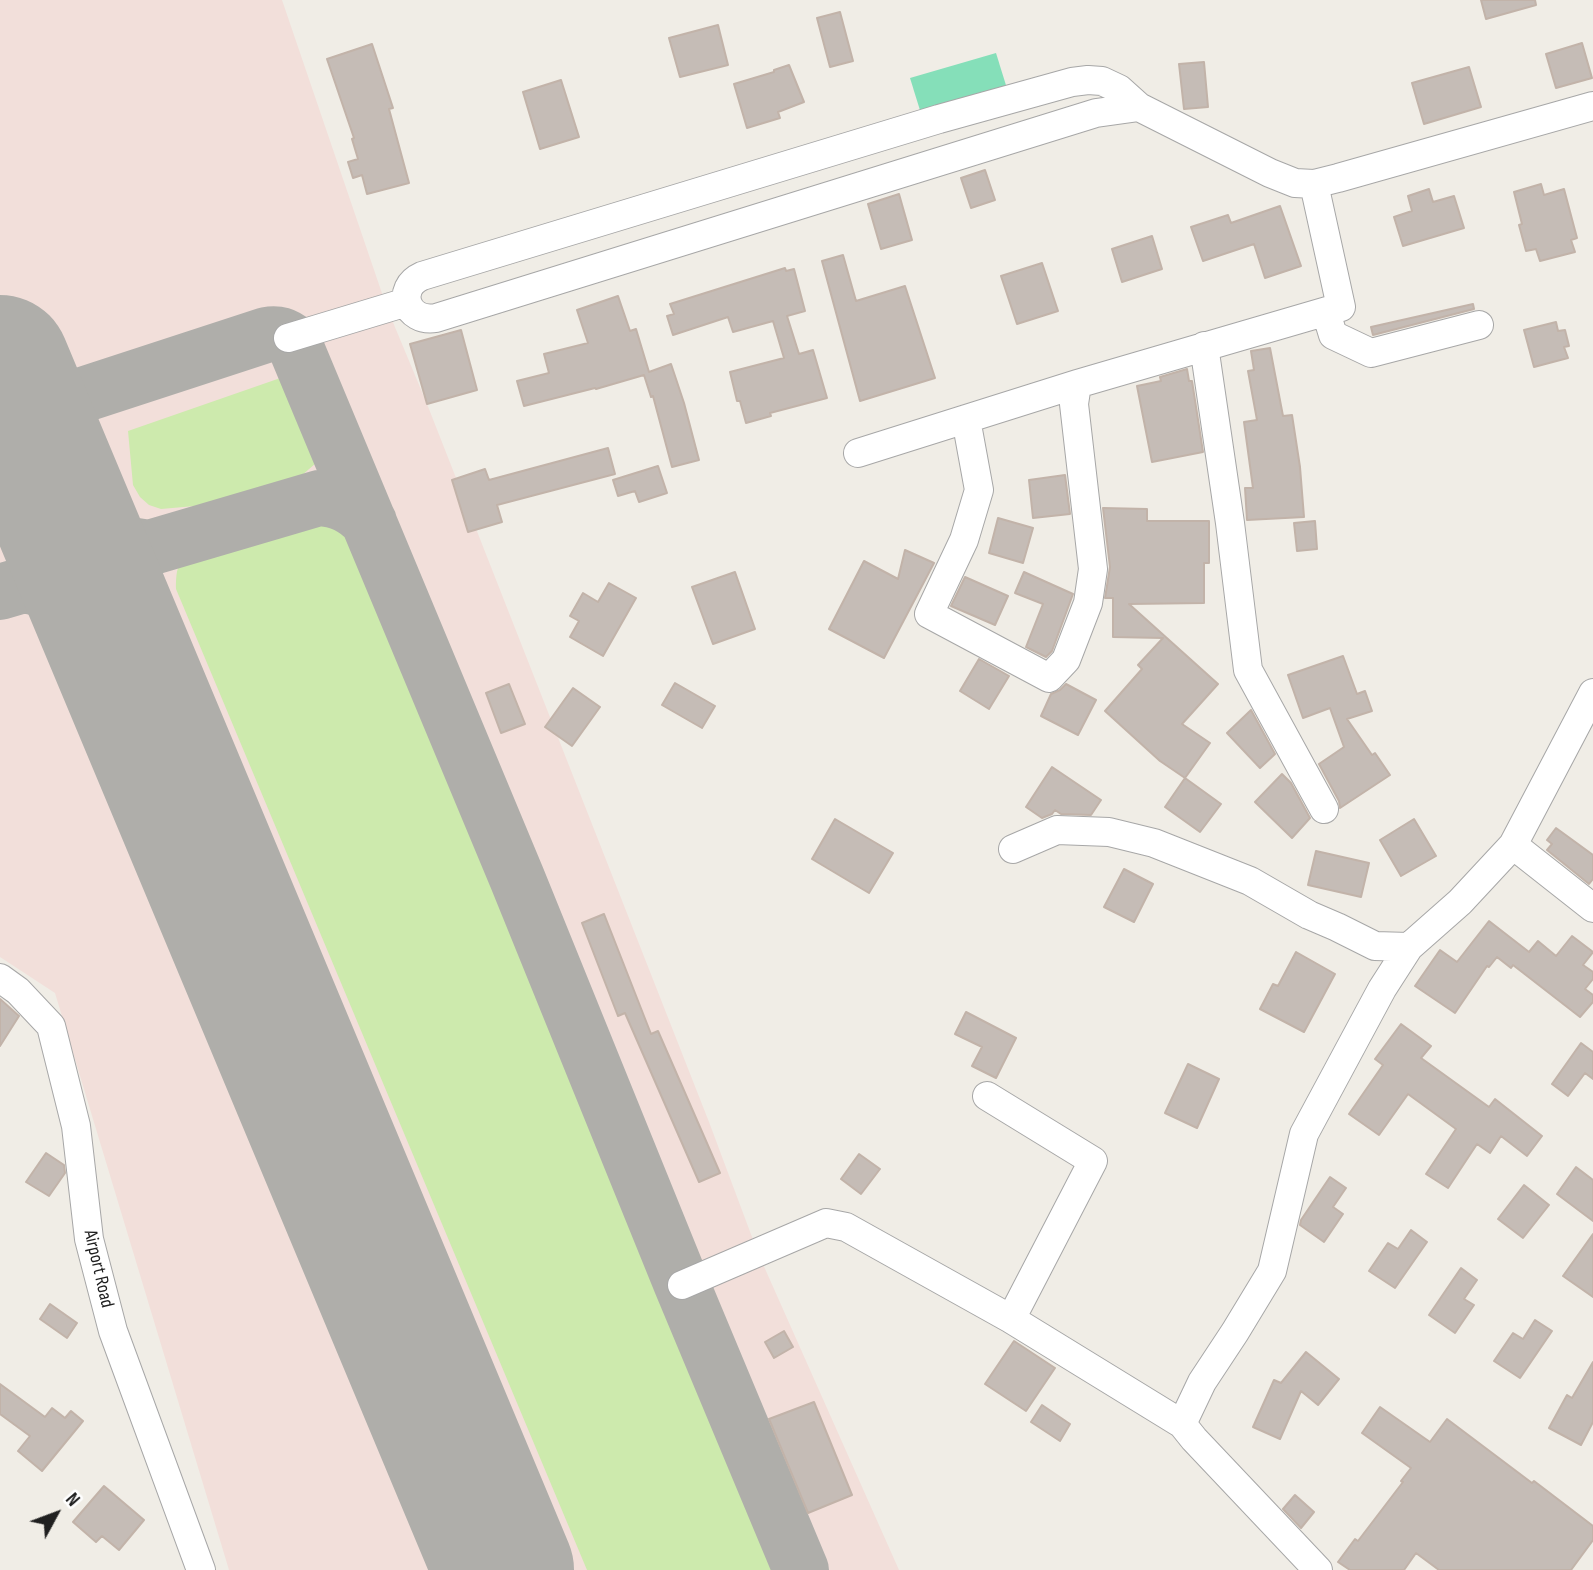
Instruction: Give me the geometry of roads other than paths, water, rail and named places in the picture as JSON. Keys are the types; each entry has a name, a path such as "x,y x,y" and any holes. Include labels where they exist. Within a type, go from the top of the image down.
{"street":[{"path":"1139,107 1096,113 436,318 421,318 410,309 407,302 408,289 422,276 926,123 1072,82 1102,81 1119,89 1139,107 1270,173 1295,183 1314,184 1593,106"},
{"path":"858,453 1077,384 1341,307 1314,184"},
{"path":"288,338 407,302"},
{"path":"1325,312 1333,335 1371,353 1479,325"},
{"path":"1204,346 1248,670 1324,809"},
{"path":"965,419 978,490 964,540 929,614 1049,678 1066,660 1088,603 1093,569 1074,404 1077,384"},
{"path":"1182,1424 1202,1382 1272,1271 1304,1134 1382,989 1409,947 1460,902 1513,845 1593,693"},
{"path":"1013,849 1057,830 1109,832 1154,843 1250,881 1309,915 1375,946 1409,947"},
{"path":"1513,845 1593,908"},
{"name":"Airport Road","path":"0,978 18,992 51,1026 76,1126 89,1239 113,1331 201,1570"},
{"path":"987,1096 1093,1161 1011,1319"},
{"path":"682,1285 826,1223 846,1227 1011,1319 1182,1424 1318,1570"}]}
